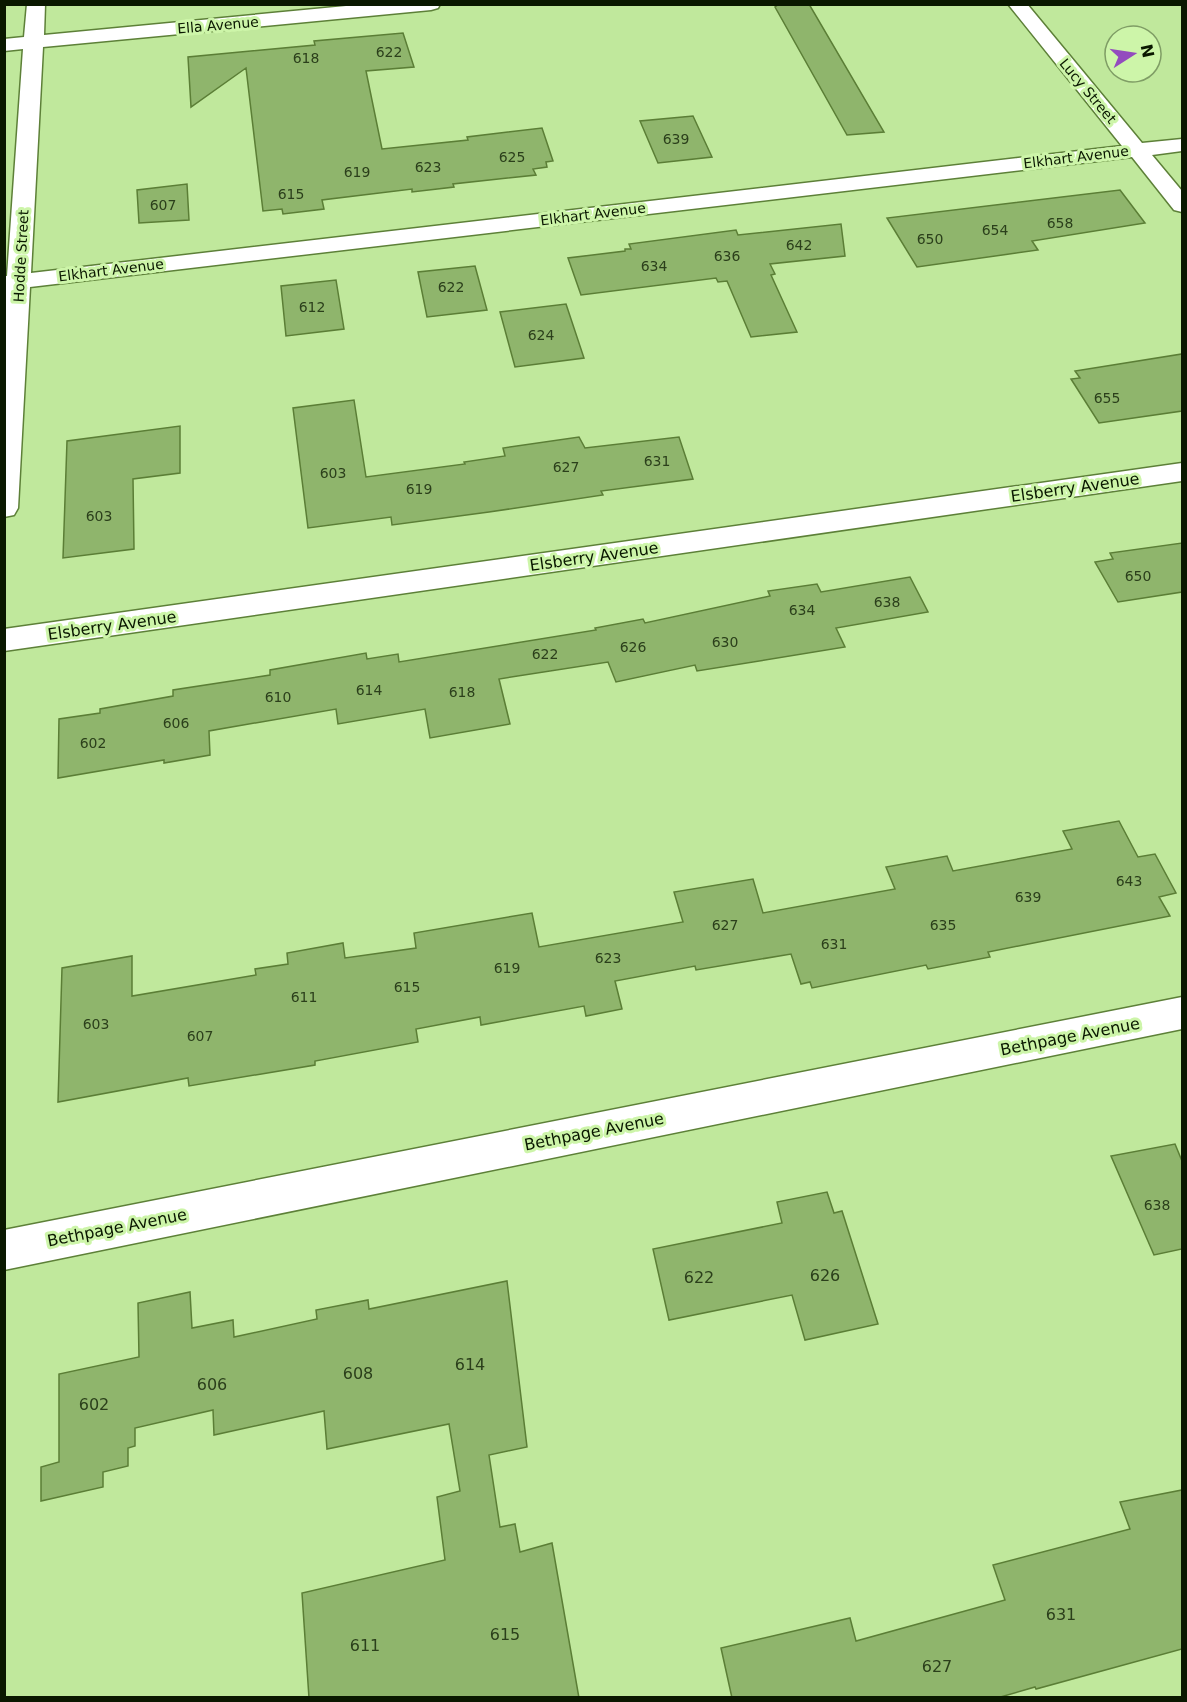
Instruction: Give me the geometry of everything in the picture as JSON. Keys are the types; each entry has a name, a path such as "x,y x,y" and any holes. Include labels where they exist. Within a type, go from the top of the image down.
{"street":[{"name":"Hodde Street","path":"4,508 12,282 36,4"},
{"name":"Ella Avenue","path":"4,45 431,4"},
{"name":"Lucy Street","path":"1017,4 1182,205"},
{"name":"Elkhart Avenue","path":"12,282 1182,145"},
{"name":"Elsberry Avenue","path":"4,640 1182,472"},
{"name":"Bethpage Avenue","path":"4,1250 1182,1013"}],"building":[{"path":"779,4 809,4 884,132 847,135 775,7"},
{"path":"403,33 414,67 366,71 382,149 468,140 467,137 542,128 553,161 546,162 547,167 533,169 536,175 453,184 454,187 412,192 412,189 322,200 324,209 283,214 282,209 263,211 246,68 191,107 188,57 315,45 314,41"},
{"path":"693,116 712,157 658,163 640,121"},
{"path":"187,184 189,220 139,223 137,190"},
{"path":"1120,190 1145,223 1032,241 1038,250 917,267 887,218"},
{"path":"841,224 845,256 770,264 775,274 771,275 797,332 751,337 727,281 718,282 716,278 581,295 568,258 625,251 625,249 631,249 629,244 736,230 738,235"},
{"path":"475,266 487,310 427,317 418,272"},
{"path":"336,280 344,329 286,336 281,286"},
{"path":"566,304 584,358 515,367 500,312"},
{"path":"1182,354 1182,411 1099,423 1071,379 1080,378 1075,371"},
{"path":"354,400 366,477 465,464 464,462 505,456 503,448 579,437 585,448 679,437 693,479 601,491 603,495 392,525 391,517 308,528 293,408"},
{"path":"180,426 180,473 133,479 134,549 63,558 67,441"},
{"path":"1182,543 1182,592 1118,602 1095,562 1113,559 1110,553"},
{"path":"910,577 928,612 836,628 845,647 697,671 695,665 616,682 608,662 499,679 510,724 430,738 425,709 338,724 336,709 209,731 210,755 164,763 164,760 58,778 59,719 100,713 100,709 173,696 173,690 270,675 270,670 366,653 367,659 398,654 399,662 596,630 595,628 643,619 645,623 770,596 768,591 817,584 821,592"},
{"path":"1119,821 1138,857 1155,854 1176,893 1159,897 1170,916 988,952 990,957 928,969 926,965 812,988 810,982 801,984 791,954 696,970 695,966 615,981 622,1009 586,1016 584,1006 481,1025 480,1017 416,1029 418,1042 315,1061 315,1065 189,1086 188,1078 58,1102 62,968 132,956 132,996 256,975 255,969 288,964 287,953 343,943 345,958 416,948 414,933 532,913 539,947 683,922 674,892 753,879 763,913 895,889 886,867 947,856 953,871 1072,849 1063,831"},
{"path":"1175,1144 1182,1161 1182,1249 1154,1255 1111,1156"},
{"path":"827,1192 834,1213 842,1211 878,1324 805,1340 792,1295 669,1320 653,1249 782,1223 777,1202"},
{"path":"507,1281 527,1447 489,1455 500,1527 515,1524 520,1552 552,1543 579,1698 309,1698 302,1593 445,1560 437,1497 460,1491 449,1424 327,1449 324,1411 214,1435 213,1410 135,1428 135,1446 128,1448 128,1466 103,1472 103,1487 41,1501 41,1467 59,1462 59,1374 139,1357 138,1303 190,1292 192,1328 233,1320 234,1337 317,1319 316,1310 368,1300 369,1309"},
{"path":"1182,1490 1182,1649 997,1698 732,1698 721,1648 850,1618 856,1641 1005,1600 993,1565 1130,1529 1120,1502"}]}
